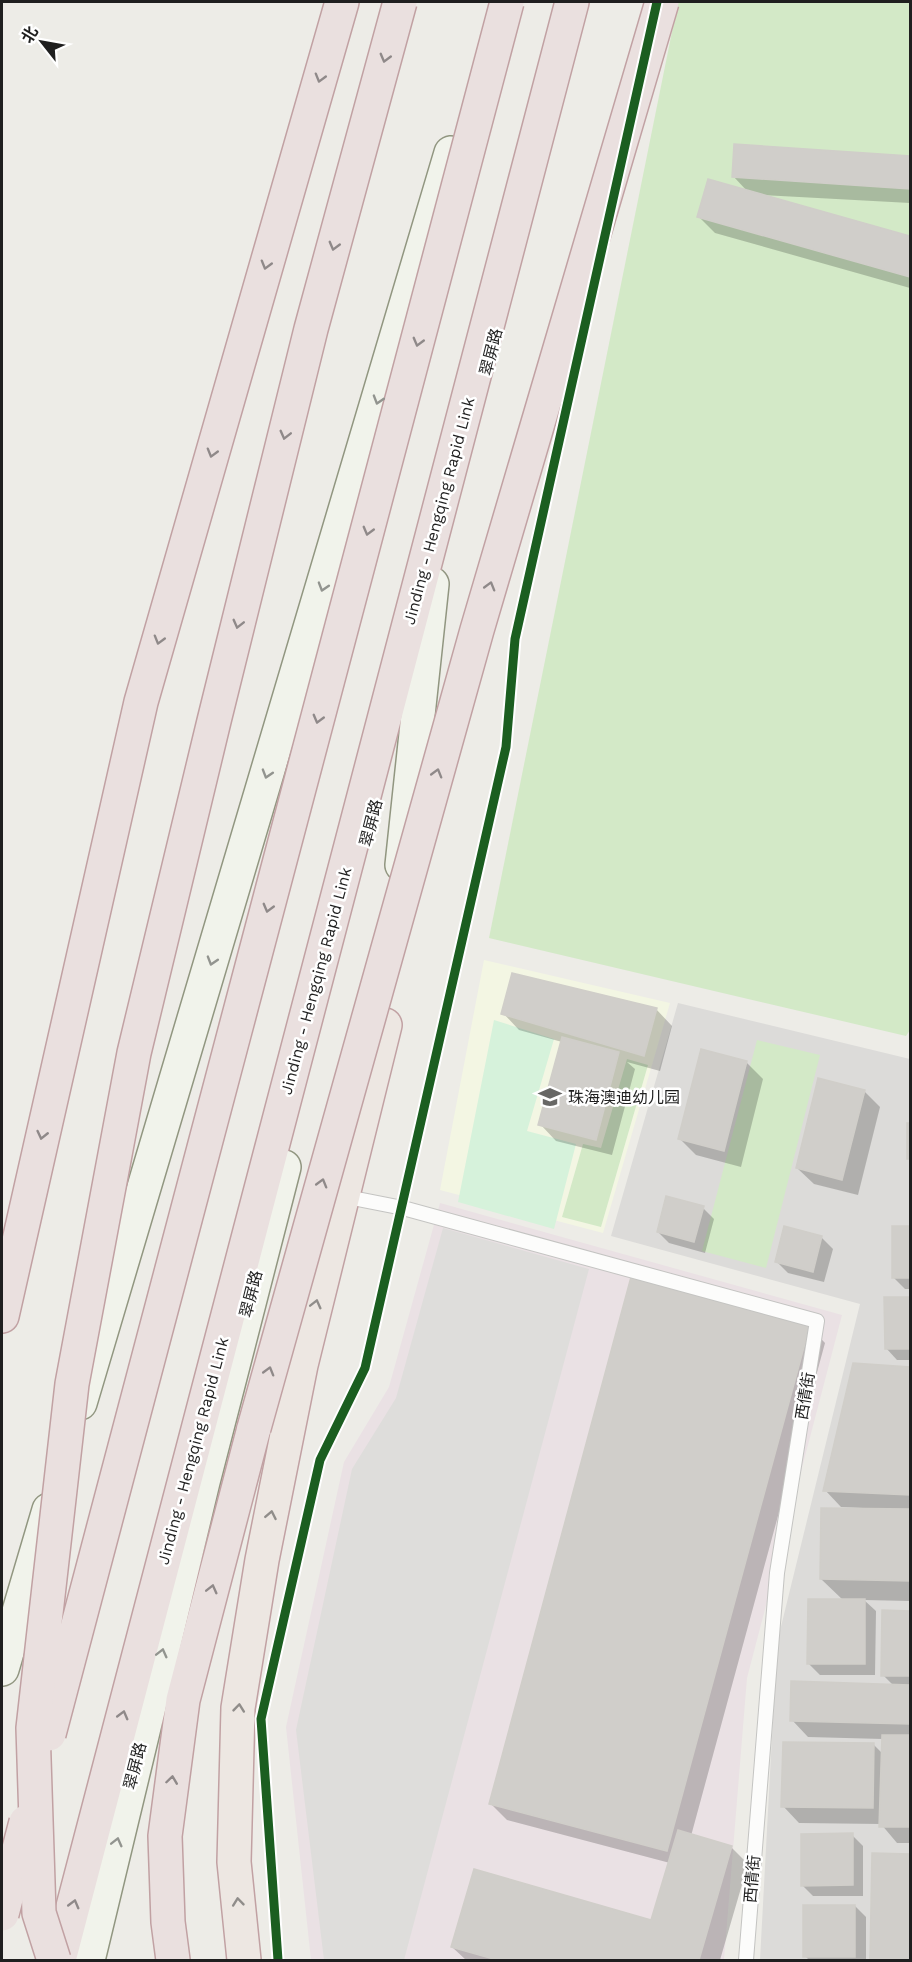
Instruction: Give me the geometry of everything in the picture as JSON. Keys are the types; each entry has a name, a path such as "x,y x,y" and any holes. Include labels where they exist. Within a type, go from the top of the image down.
{"highway":[{"path":"2,1316 141,702 342,2"},
{"path":"54,1960 39,1913 33,1728 72,1384 139,1030 311,329 400,2"},
{"path":"2,1914 507,2"},
{"name":"Jinding - Hengqing Rapid Link","path":"59,1960 572,2"},
{"path":"172,1960 168,1922 165,1836 183,1700 254,1428 474,641 662,2"},
{"path":"244,1960 234,1862 238,1708 262,1560 300,1365 385,1025"}],"main road":[{"path":"2,1669 496,2"},
{"name":"翠屏路","path":"88,1960 203,1482 581,2"},
{"path":"385,1025 432,585"}],"lane":[{"name":"西倩街","path":"342,1196 403,1208 817,1321 777,1573 746,1960"}],"shaded area":[{"name":"珠海澳迪幼儿园","path":"484,960 670,1003 603,1233 440,1190"},
{"path":"678,1003 910,1059 910,1960 760,1960 777,1643 860,1304 611,1236"},
{"path":"494,1020 554,1039 527,1131 576,1144 554,1229 458,1202"},
{"path":"440,1203 842,1315 747,1678 724,1960 311,1960 286,1727 344,1462 389,1387"},
{"path":"443,1228 589,1269 404,1960 324,1960 296,1730 352,1469 396,1398"}],"green space":[{"path":"678,2 910,2 910,1030 906,1036 489,938"},
{"path":"757,1040 820,1055 766,1268 702,1251"},
{"path":"627,1059 648,1065 601,1227 562,1217 583,1144 601,1148"}],"building":[{"path":"734,144 910,156 910,189 732,177"},
{"path":"708,179 910,236 910,277 697,217"},
{"path":"512,973 657,1008 644,1056 501,1014"},
{"path":"562,1037 619,1052 596,1140 538,1125"},
{"path":"701,1049 747,1061 724,1151 678,1139"},
{"path":"818,1078 865,1090 842,1180 796,1168"},
{"path":"907,1123 910,1123 910,1159 907,1159"},
{"path":"666,1196 704,1206 694,1242 657,1232"},
{"path":"784,1226 822,1236 813,1272 775,1262"},
{"path":"892,1226 910,1226 910,1278 892,1278"},
{"path":"631,1277 810,1325 667,1851 489,1804"},
{"path":"884,1297 910,1297 910,1349 885,1349"},
{"path":"853,1363 910,1367 910,1495 823,1491"},
{"path":"821,1508 910,1509 910,1581 820,1579"},
{"path":"808,1599 865,1599 865,1664 807,1664"},
{"path":"882,1610 910,1611 910,1676 881,1676"},
{"path":"791,1681 910,1685 910,1724 790,1721"},
{"path":"882,1735 910,1735 910,1827 879,1827"},
{"path":"783,1742 874,1743 873,1808 781,1807"},
{"path":"678,1830 732,1846 699,1960 497,1960 451,1947 474,1869 651,1920"},
{"path":"853,1833 853,1885 801,1886 801,1834"},
{"path":"872,1853 910,1854 910,1960 870,1960"},
{"path":"803,1905 855,1905 855,1957 803,1957"}],"cycle path":[{"path":"278,1960 261,1719 320,1460 365,1368 506,747 515,639 657,2"}],"place":[{"name":"珠海澳迪幼儿园","path":"550,1097"}]}
